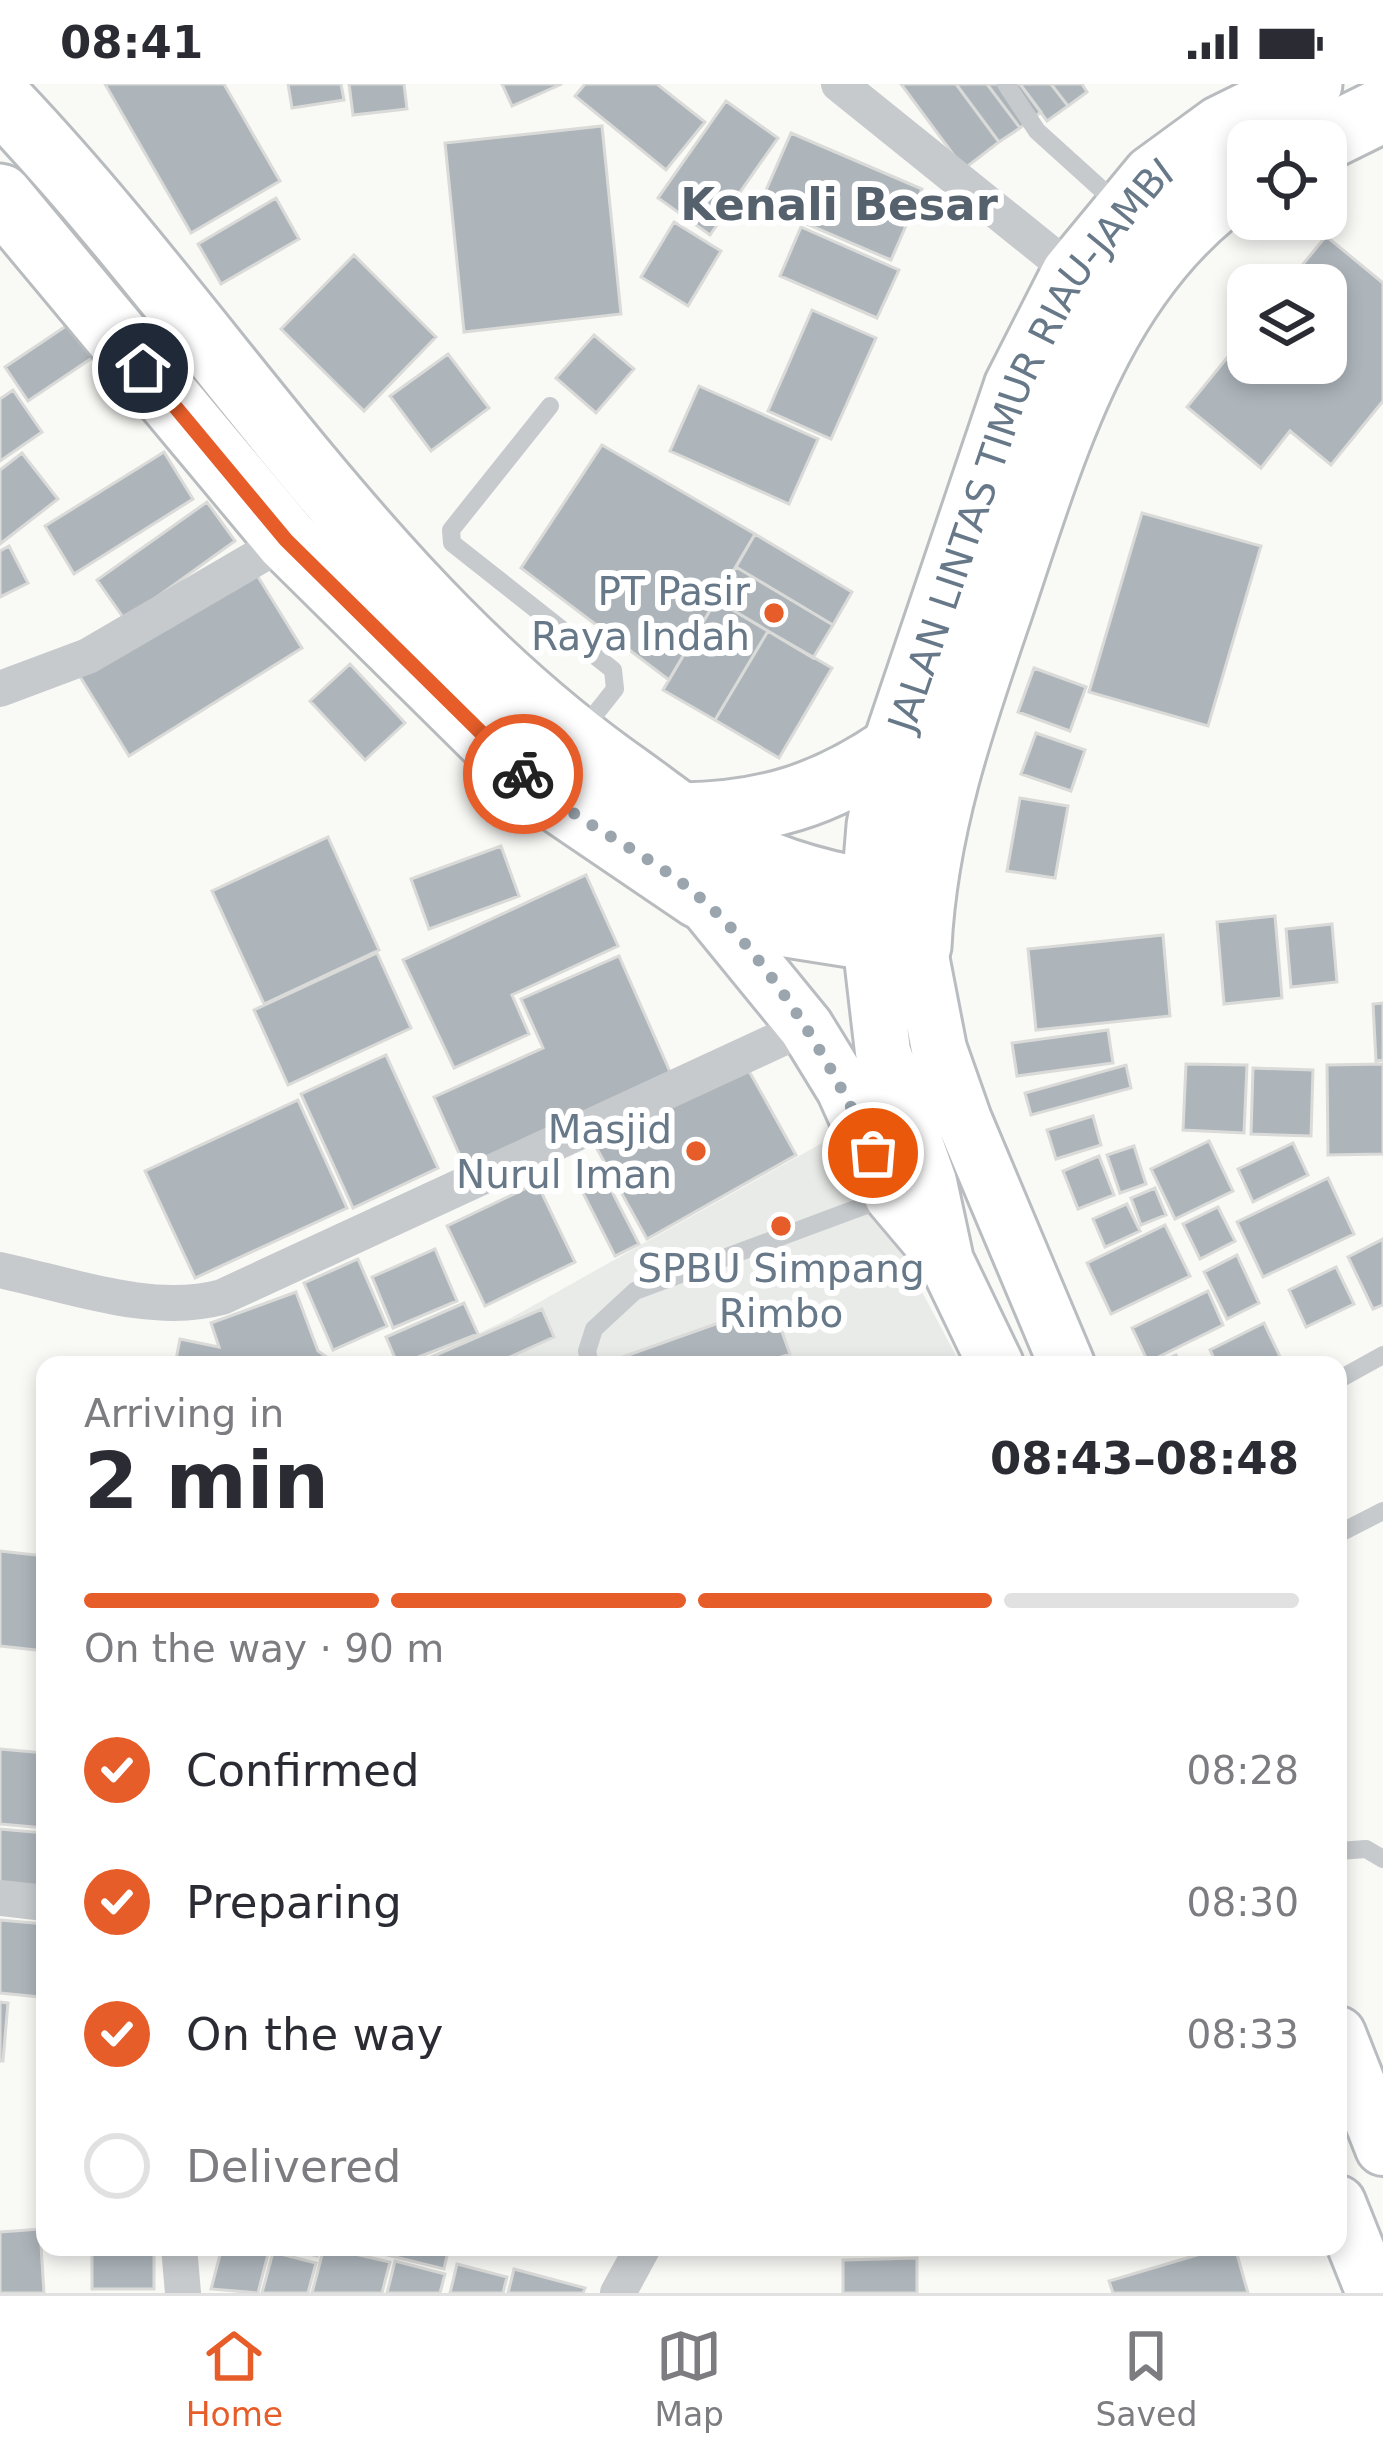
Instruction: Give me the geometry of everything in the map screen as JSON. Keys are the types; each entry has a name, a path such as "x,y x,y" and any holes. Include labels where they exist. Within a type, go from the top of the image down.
{"highway":[{"name":"JALAN LINTAS TIMUR RIAU-JAMBI","path":"896,919 1060,431 1123,208 1203,140 1310,84"},
{"path":"0,99 57,159 339,510 462,638 574,740 682,815 742,853 896,919"},
{"path":"1347,128 1383,110"},
{"name":"JALAN LINTAS TIMUR RIAU-JAMBI","path":"896,919 894,748 1016,387 1099,290 1227,195"},
{"path":"0,196 286,540 534,784 699,896 755,920 896,919"},
{"path":"682,815 738,814 799,802 894,748"}],"main road":[{"path":"699,896 806,1027 910,1189 991,1356"},
{"path":"896,919 883,1052 910,1189"},
{"path":"896,919 945,1067 1063,1356"},
{"path":"1347,2057 1383,2148"},
{"path":"1347,2226 1374,2293"}],"street":[{"path":"839,84 1099,290"},
{"path":"0,688 88,656 286,540"},
{"path":"0,1270 165,1303 196,1304 222,1297 806,1027"},
{"path":"0,1898 36,1902"},
{"path":"180,2256 183,2293"},
{"path":"618,2293 638,2256"}],"lane":[{"path":"1006,84 1037,130 1123,208"},
{"path":"550,406 451,530 452,544 613,670 615,689 574,740"},
{"path":"587,1356 594,1329 635,1291 910,1189"},
{"path":"1347,1375 1383,1355"},
{"path":"1347,1529 1383,1511"},
{"path":"1347,1850 1366,1849 1383,1859"}],"shaded area":[{"name":"SPBU Simpang Rimbo","path":"838,1134 956,1356 430,1356 511,1318"}],"building":[{"path":"105,84 224,84 280,181 191,233"},
{"path":"288,84 341,84 344,100 292,108"},
{"path":"349,84 404,84 407,109 353,115"},
{"path":"502,84 562,84 512,106"},
{"path":"585,84 657,84 705,122 666,170 575,96"},
{"path":"901,84 956,84 999,142 964,169"},
{"path":"956,84 987,84 1020,128 999,142"},
{"path":"987,84 1020,84 1041,112 1020,128"},
{"path":"1020,84 1051,84 1068,106 1047,121"},
{"path":"1051,84 1082,84 1087,92 1068,106"},
{"path":"726,101 778,138 710,235 658,198"},
{"path":"602,126 621,314 464,332 445,143"},
{"path":"791,133 922,189 891,260 760,204"},
{"path":"276,198 299,239 221,284 198,244"},
{"path":"674,222 721,251 688,306 641,277"},
{"path":"801,227 899,270 877,318 780,276"},
{"path":"1323,240 1331,240 1383,283 1383,401 1331,465 1290,431 1261,468 1187,407 1227,358 1227,384 1347,384 1347,264 1303,264"},
{"path":"354,255 436,337 364,411 281,329"},
{"path":"812,310 876,338 831,439 768,411"},
{"path":"69,324 92,358 28,401 5,367"},
{"path":"594,335 634,369 596,413 556,378"},
{"path":"448,354 489,408 431,451 390,396"},
{"path":"699,386 818,439 789,504 670,451"},
{"path":"13,390 42,432 0,461 0,399"},
{"path":"602,445 755,534 669,680 521,568"},
{"path":"164,452 193,499 74,574 45,526"},
{"path":"22,453 58,499 0,544 0,470"},
{"path":"207,502 235,541 125,620 97,580"},
{"path":"1142,513 1261,546 1208,726 1089,692"},
{"path":"755,534 852,592 833,625 736,567"},
{"path":"9,546 28,583 0,597 0,551"},
{"path":"252,567 302,648 129,756 79,675"},
{"name":"PT Pasir Raya Indah","path":"736,567 833,625 813,658 716,600"},
{"path":"716,600 768,631 715,720 663,690"},
{"path":"768,631 832,668 779,758 715,720"},
{"path":"350,664 405,723 365,760 310,701"},
{"path":"1034,668 1086,687 1070,731 1018,712"},
{"path":"1036,733 1085,750 1071,791 1021,774"},
{"path":"1020,798 1068,806 1055,878 1007,871"},
{"path":"328,837 379,950 264,1004 212,891"},
{"path":"501,846 519,896 429,929 411,879"},
{"path":"586,875 618,946 512,995 529,1034 454,1068 403,960"},
{"path":"1275,916 1282,998 1224,1004 1217,922"},
{"path":"1332,924 1337,982 1291,987 1286,929"},
{"path":"1163,935 1170,1016 1036,1030 1028,949"},
{"path":"377,953 411,1028 288,1085 254,1010"},
{"path":"619,956 671,1074 465,1167 434,1097 543,1048 521,999"},
{"path":"1383,1003 1383,1060 1376,1061 1373,1004"},
{"path":"1108,1030 1113,1063 1017,1076 1012,1043"},
{"path":"386,1055 438,1168 353,1208 301,1094"},
{"name":"Masjid Nurul Iman","path":"744,1062 796,1155 647,1239 596,1147"},
{"path":"1186,1064 1247,1065 1244,1133 1183,1130"},
{"path":"1383,1064 1383,1154 1328,1155 1327,1065"},
{"path":"1126,1065 1131,1088 1031,1115 1025,1093"},
{"path":"1253,1068 1313,1070 1311,1136 1251,1134"},
{"path":"298,1100 347,1208 195,1278 145,1171"},
{"path":"1093,1116 1101,1145 1056,1159 1047,1130"},
{"path":"1209,1141 1233,1191 1175,1219 1151,1169"},
{"path":"1293,1143 1308,1175 1253,1202 1238,1169"},
{"path":"1134,1146 1146,1184 1120,1193 1107,1155"},
{"path":"1099,1156 1114,1195 1078,1209 1063,1171"},
{"path":"603,1174 639,1244 615,1256 580,1187"},
{"path":"1328,1178 1354,1234 1263,1277 1237,1222"},
{"path":"537,1183 575,1262 485,1306 447,1226"},
{"path":"1155,1188 1166,1215 1141,1225 1131,1198"},
{"path":"1127,1204 1140,1231 1105,1247 1093,1219"},
{"path":"1218,1207 1235,1241 1200,1259 1183,1224"},
{"path":"1165,1225 1190,1276 1111,1314 1087,1263"},
{"path":"1383,1239 1383,1305 1373,1309 1348,1257"},
{"path":"435,1249 457,1301 393,1328 372,1277"},
{"path":"1237,1255 1259,1303 1227,1319 1204,1272"},
{"path":"358,1259 387,1326 333,1350 304,1283"},
{"path":"1336,1267 1354,1304 1306,1327 1289,1290"},
{"path":"1208,1291 1223,1325 1160,1356 1145,1356 1132,1328"},
{"path":"296,1292 318,1351 325,1356 177,1356 180,1339 219,1347 211,1323"},
{"path":"464,1303 478,1334 421,1356 394,1356 386,1337"},
{"path":"772,1304 790,1354 784,1356 625,1356"},
{"path":"542,1309 554,1337 512,1356 434,1356"},
{"path":"1264,1323 1280,1356 1213,1356 1210,1350"},
{"path":"0,1551 36,1555 36,1650 0,1646"},
{"path":"0,1749 36,1752 36,1827 0,1824"},
{"path":"0,1829 36,1832 36,1892 0,1889"},
{"path":"0,1920 36,1923 36,1997 0,1993"},
{"path":"0,2002 8,2003 3,2061 0,2061"},
{"path":"36,2229 44,2293 0,2293 0,2232"},
{"path":"92,2256 154,2256 154,2289 92,2289"},
{"path":"220,2256 267,2256 258,2293 211,2289"},
{"path":"272,2256 316,2263 308,2293 262,2293"},
{"path":"322,2256 364,2256 390,2262 382,2293 312,2293"},
{"path":"391,2256 447,2256 444,2269"},
{"path":"1194,2256 1238,2256 1248,2293 1113,2293 1109,2281"},
{"path":"917,2258 917,2293 843,2293 843,2260"},
{"path":"395,2261 445,2274 440,2293 387,2293"},
{"path":"457,2264 507,2277 503,2293 450,2293"},
{"path":"514,2269 585,2288 583,2293 508,2293"}],"way so far":[{"path":"523,774 699,896 806,1027 844,1089 873,1153"}],"place":[{"name":"PT Pasir Raya Indah","path":"774,613"},
{"name":"Masjid Nurul Iman","path":"696,1151"},
{"name":"SPBU Simpang Rimbo","path":"781,1226"}],"district":[{"name":"Kenali Besar","path":"839,204"}],"route":[{"path":"143,368 286,540 523,774"}]}
